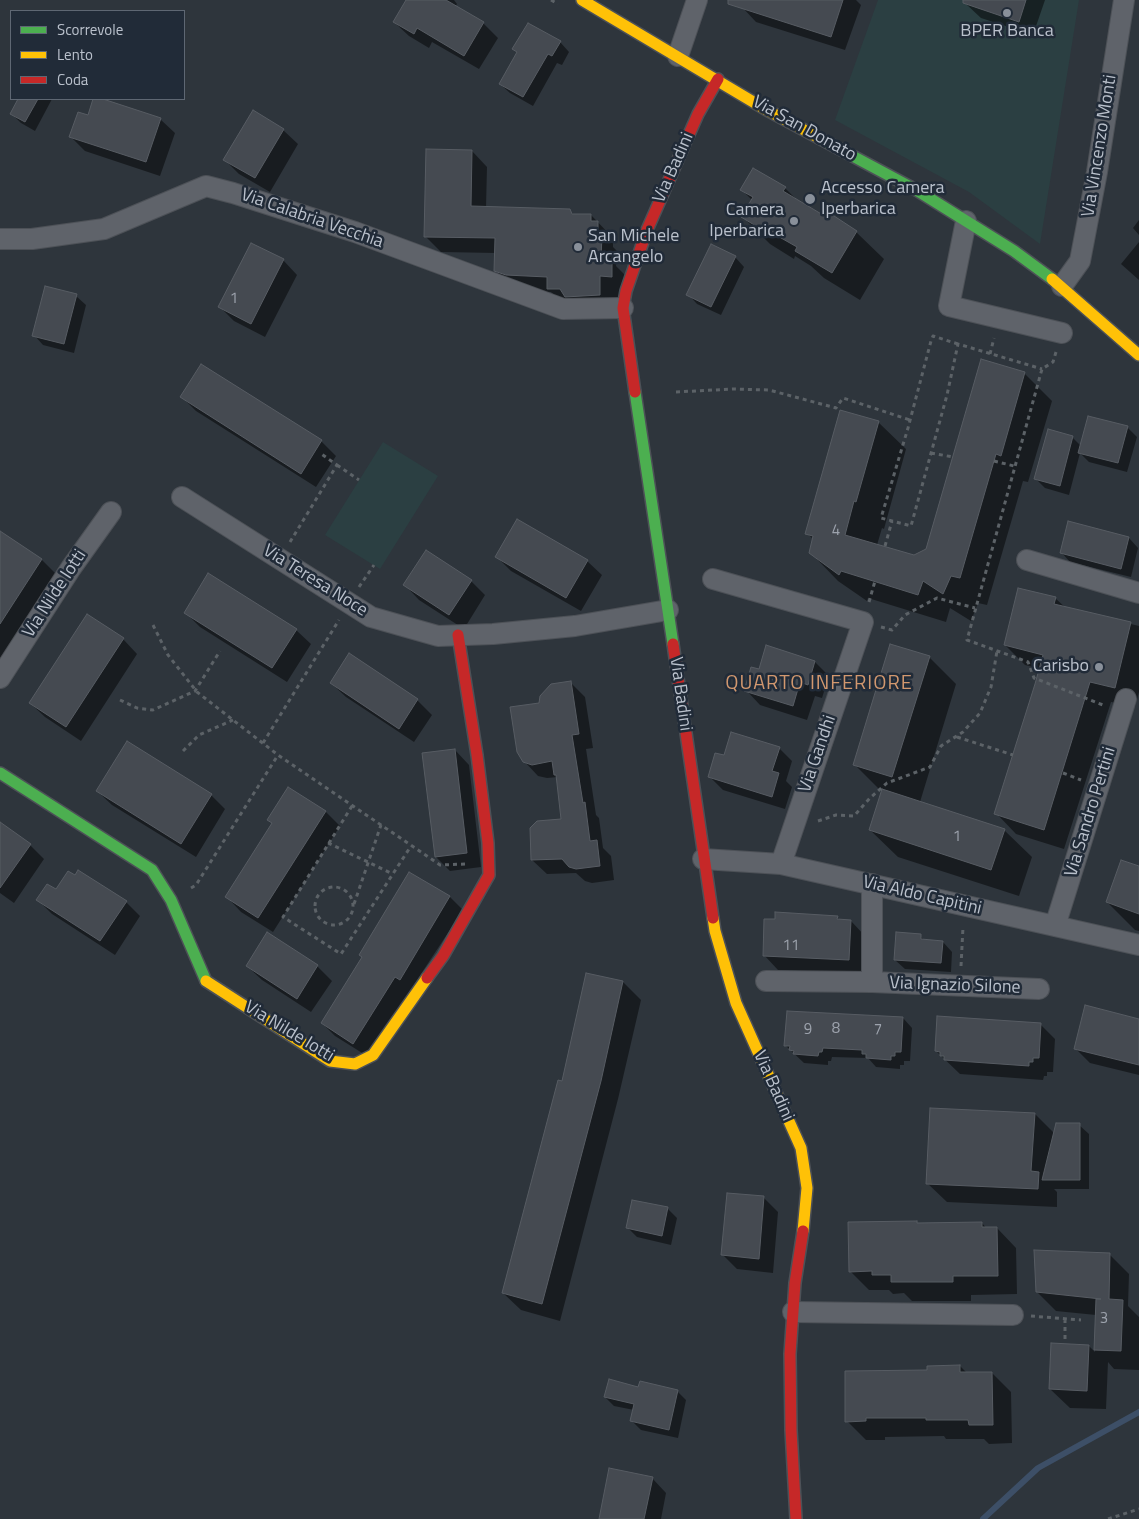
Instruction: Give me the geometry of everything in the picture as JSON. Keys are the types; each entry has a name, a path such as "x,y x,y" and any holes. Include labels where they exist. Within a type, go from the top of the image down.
{"street":[{"name":"Via San Donato","path":"582,0 718,79 765,109 918,191 1014,250 1062,286 1139,354"},
{"path":"678,56 697,0"},
{"name":"Via Vincenzo Monti","path":"1062,286 1080,261 1097,172 1124,0"},
{"name":"Via Badini","path":"718,79 701,108 646,230 626,291 623,308 642,452 668,610 715,931 721,958 736,1003 801,1148 807,1188 804,1226 795,1283 790,1354 796,1519"},
{"name":"Via Calabria Vecchia","path":"0,239 32,240 104,229 206,186 355,232 563,309 623,308"},
{"path":"966,221 949,306 1062,333"},
{"name":"Via Teresa Noce","path":"182,497 371,617 438,636 493,634 575,626 668,610"},
{"name":"Via Nilde Iotti","path":"0,678 71,568 111,512"},
{"path":"1027,560 1139,593"},
{"path":"713,579 863,622"},
{"name":"Via Gandhi","path":"781,864 863,622"},
{"name":"Via Nilde Iotti","path":"0,773 152,870 171,900 206,981 330,1061 355,1064 373,1055 443,956 489,875 488,843 477,755 458,635"},
{"name":"Via Sandro Pertini","path":"1055,926 1124,705"},
{"name":"Via Aldo Capitini","path":"703,859 781,864 1139,945"},
{"name":"Via Ignazio Silone","path":"872,884 872,982"},
{"name":"Via Ignazio Silone","path":"766,981 872,982 1039,990"},
{"path":"793,1312 1013,1315"}],"path":[{"path":"1062,333 1053,362 1042,369 967,640 1028,662 1034,678 1124,705"},
{"path":"958,344 947,395 911,526 881,518 933,336 1042,369"},
{"path":"676,392 725,389 769,390 836,408 843,398 910,420"},
{"path":"320,453 359,480"},
{"path":"931,453 953,457"},
{"path":"994,461 1014,466"},
{"path":"279,559 337,465"},
{"path":"885,546 892,521"},
{"path":"863,622 892,630 905,615 937,598 975,608"},
{"path":"263,743 349,603"},
{"path":"153,625 168,656 195,690 278,756 440,865 489,863"},
{"path":"120,700 137,708 153,710 195,690 220,651"},
{"path":"815,821 836,816 854,816 887,783 930,767 941,746 963,732 980,713 991,687 997,651"},
{"path":"184,751 199,735 232,720"},
{"path":"956,737 1013,755"},
{"path":"171,900 196,885 278,756"},
{"path":"352,806 283,916 341,954 411,846"},
{"path":"353,907 353,900 350,895 340,887 326,888 317,896 314,909 326,924 332,925 344,922 349,918 353,907 368,862 381,825"},
{"path":"328,843 393,874"},
{"path":"960,986 965,906"},
{"path":"1013,1315 1081,1320"},
{"path":"1065,1318 1065,1339"},
{"path":"1108,1519 1139,1510"}],"green space":[{"path":"878,0 1079,0 1040,244 969,192 835,120"},
{"path":"383,442 438,476 380,569 325,535"}],"building":[{"path":"406,0 446,0 484,22 464,56 417,28 414,34 393,22"},
{"path":"728,0 843,0 831,37 728,4"},
{"name":"BPER Banca","path":"963,0 1026,0 1019,22 963,3"},
{"path":"528,23 561,41 552,56 548,54 523,97 499,84 517,52 512,49"},
{"path":"17,100 37,100 25,122 10,114"},
{"path":"93,100 106,100 161,118 146,162 69,137 78,112 88,115"},
{"path":"253,110 284,129 255,178 223,160"},
{"path":"426,149 472,150 471,206 570,209 572,214 591,214 591,221 598,221 598,234 602,234 601,260 612,260 612,277 600,276 600,295 565,297 560,289 547,289 547,277 506,275 494,271 495,238 424,237"},
{"name":"Camera Iperbarica","path":"753,168 786,187 783,191 828,218 831,214 857,231 832,273 795,251 797,247 741,217 753,197 740,190"},
{"path":"251,243 284,259 251,324 218,307"},
{"path":"711,244 736,256 711,307 686,295"},
{"path":"45,286 77,294 64,344 32,336"},
{"path":"981,359 1025,372 1001,456 996,454 960,578 951,576 943,594 923,581 918,595 841,571 839,575 809,553 813,536 805,534 840,410 879,421 845,535 914,555 926,549"},
{"path":"201,364 322,440 301,474 180,397"},
{"path":"1088,416 1128,426 1118,463 1078,453"},
{"path":"1048,429 1073,436 1060,486 1034,479"},
{"path":"517,519 588,560 566,598 495,557"},
{"path":"1068,521 1129,537 1121,569 1060,553"},
{"path":"0,531 42,559 0,624"},
{"path":"426,550 472,580 449,615 403,585"},
{"path":"208,573 297,629 272,668 184,613"},
{"path":"1018,588 1056,597 1054,604 1131,622 1115,688 1090,682 1044,830 994,814 1043,655 1004,645"},
{"path":"87,614 124,638 66,727 29,703"},
{"path":"890,644 930,656 892,777 853,765"},
{"path":"766,645 815,661 808,685 800,682 793,706 744,691 751,667 759,669"},
{"path":"349,653 418,699 399,729 330,683"},
{"path":"571,681 579,734 572,735 583,803 585,802 590,841 597,840 600,866 576,869 569,867 562,859 531,860 530,828 537,821 561,819 556,775 554,775 552,761 532,765 523,762 517,752 510,707 539,703 540,696 551,684"},
{"path":"731,732 780,747 772,771 779,773 772,797 708,777 715,753 724,755"},
{"path":"127,741 212,794 181,844 96,791"},
{"path":"455,749 467,853 435,857 422,753"},
{"path":"288,787 326,811 258,918 225,897 272,823 267,820"},
{"path":"882,789 1005,829 991,870 869,830"},
{"path":"0,822 31,844 0,888"},
{"path":"1121,860 1139,866 1139,914 1106,902"},
{"path":"78,870 127,901 100,941 36,900 47,884 56,889 68,871 75,875"},
{"path":"409,872 450,896 400,980 395,977 353,1044 321,1023 362,957 359,955"},
{"path":"775,912 838,916 837,919 851,920 849,960 763,956 764,919 775,919"},
{"path":"267,932 318,965 297,999 246,966"},
{"path":"896,932 921,934 921,939 943,941 941,963 894,960"},
{"path":"586,973 623,981 601,1081 542,1304 502,1293 558,1080 562,1081"},
{"path":"1085,1005 1139,1019 1139,1065 1074,1049"},
{"path":"787,1011 903,1017 901,1052 895,1052 895,1056 891,1056 891,1060 866,1058 866,1054 862,1054 862,1050 823,1048 818,1056 793,1054 794,1051 789,1050 790,1046 784,1046"},
{"path":"937,1016 1041,1023 1039,1058 1033,1058 1033,1062 1029,1062 1029,1066 944,1060 944,1056 940,1056 940,1052 935,1051"},
{"path":"930,1108 1035,1113 1031,1171 1039,1172 1038,1189 926,1184"},
{"path":"1056,1123 1080,1123 1080,1180 1042,1180"},
{"path":"727,1193 764,1196 759,1259 721,1255"},
{"path":"632,1200 668,1207 662,1236 626,1228"},
{"path":"917,1221 917,1223 982,1222 982,1227 997,1227 998,1276 953,1276 953,1282 891,1282 891,1275 872,1275 872,1271 849,1272 848,1222"},
{"path":"1034,1250 1110,1253 1109,1299 1123,1300 1121,1351 1094,1350 1096,1299 1101,1299 1036,1292"},
{"path":"1051,1343 1089,1345 1087,1391 1049,1389"},
{"path":"960,1365 960,1372 992,1372 993,1425 969,1425 968,1420 926,1420 926,1418 866,1418 866,1421 845,1422 845,1371 927,1370 927,1366"},
{"path":"609,1379 638,1387 640,1381 678,1390 669,1430 630,1421 634,1404 604,1397"},
{"path":"609,1468 653,1477 644,1519 599,1519"}],"waterway":[{"path":"983,1519 1038,1468 1139,1412"}],"traffic: fast":[{"path":"819,138 918,191 1014,251 1052,279"},
{"path":"635,392 673,644"},
{"path":"0,773 152,870 171,900 206,981"}],"traffic: slow":[{"path":"582,0 765,109 819,138"},
{"path":"1052,279 1139,355"},
{"path":"713,918 736,1003 801,1148 807,1188 803,1231"},
{"path":"206,981 330,1061 355,1064 373,1055 427,978"}],"traffic: jam":[{"path":"635,392 623,308 626,291 647,230 698,114 718,79"},
{"path":"427,978 443,956 489,875 488,843 477,755 458,635"},
{"path":"673,644 713,918"},
{"path":"796,1519 791,1430 790,1354 795,1283 803,1231"}],"place":[{"name":"BPER Banca","path":"1007,13"},
{"name":"Accesso Camera Iperbarica","path":"810,199"},
{"name":"Camera Iperbarica","path":"794,221"},
{"name":"San Michele Arcangelo","path":"578,247"},
{"name":"Carisbo","path":"1099,667"}],"district":[{"name":"QUARTO INFERIORE","path":"819,684"}]}
